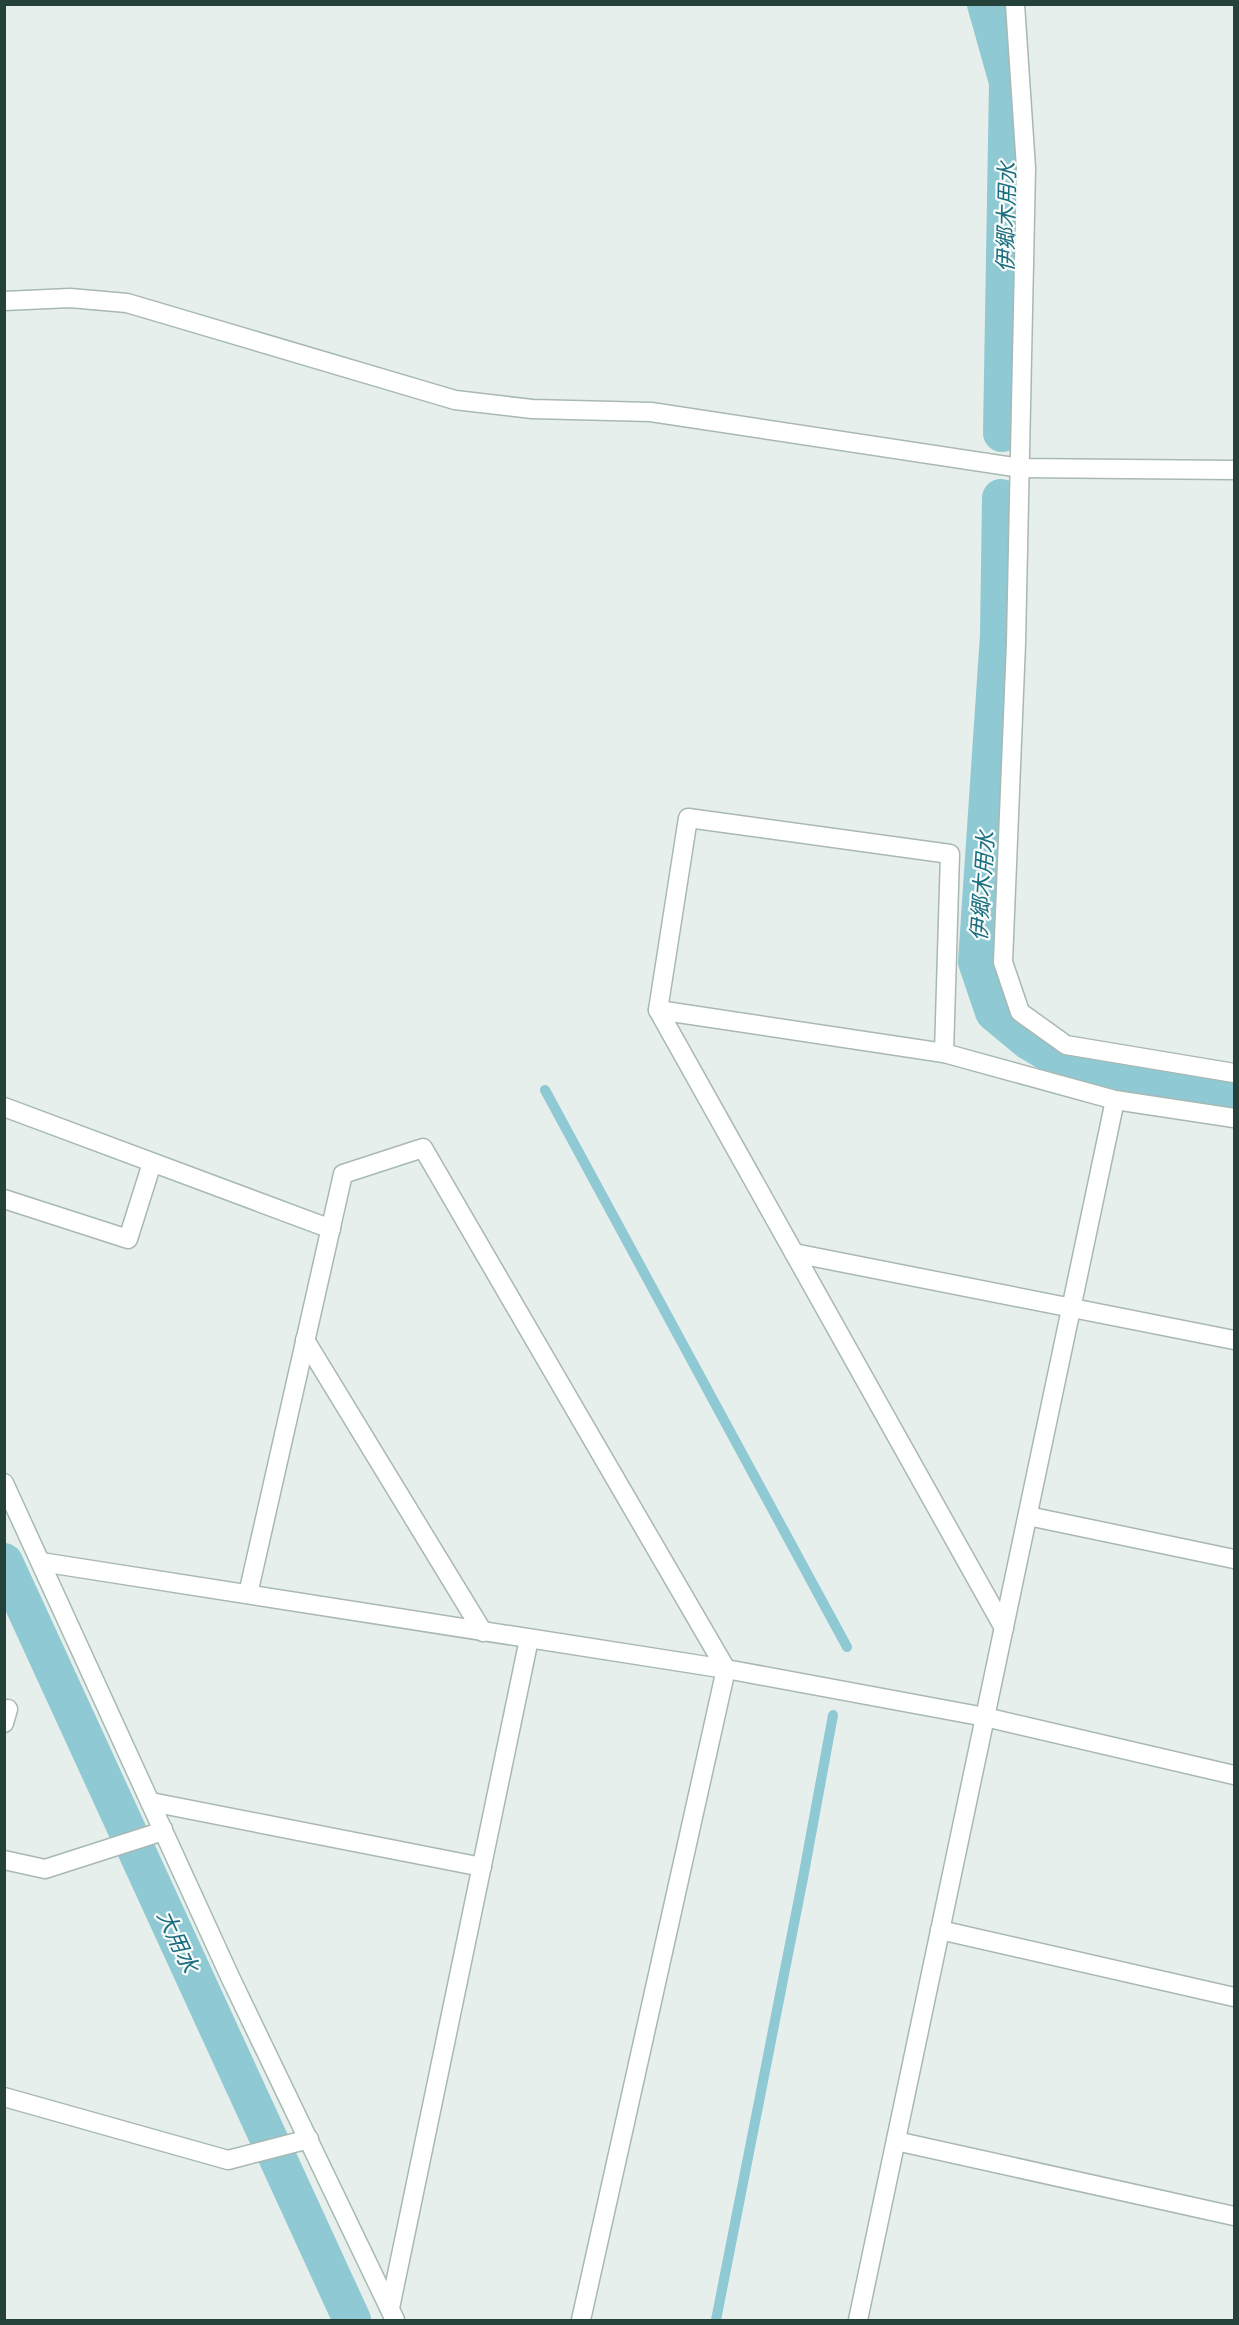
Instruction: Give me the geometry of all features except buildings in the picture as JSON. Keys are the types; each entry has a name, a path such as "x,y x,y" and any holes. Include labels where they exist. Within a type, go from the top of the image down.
{"street":[{"path":"1016,4 1026,168 1016,643 1003,962 1020,1012 1066,1045 1234,1073"},
{"path":"4,301 70,298 127,303 455,400 532,409 651,412 1020,468 1234,470"},
{"path":"944,1053 950,854 688,818 658,1011 1004,1628"},
{"path":"658,1011 944,1053 1115,1100 1234,1118"},
{"path":"858,2320 1115,1100"},
{"path":"4,1107 331,1229"},
{"path":"248,1594 343,1174 423,1148 726,1669 581,2320"},
{"path":"4,1199 128,1239 152,1163"},
{"path":"794,1253 1234,1340"},
{"path":"305,1340 483,1632"},
{"path":"4,1482 151,1802 158,1832 393,2314"},
{"path":"1028,1516 1234,1559"},
{"path":"41,1562 726,1669 985,1717 1234,1775"},
{"path":"393,2314 529,1639"},
{"path":"151,1802 482,1867"},
{"path":"4,1860 45,1869 158,1832"},
{"path":"940,1930 1234,1996"},
{"path":"4,2097 228,2160 309,2139"},
{"path":"896,2141 1234,2216"}],"waterway":[{"name":"伊郷木用水","path":"986,4 1008,82 1002,433"},
{"name":"伊郷木用水","path":"1001,498 999,635 977,962 994,1012 1029,1041 1070,1065 1234,1093"},
{"path":"545,1090 847,1647"},
{"name":"大用水","path":"4,1562 352,2320"},
{"path":"716,2320 833,1715"}]}
